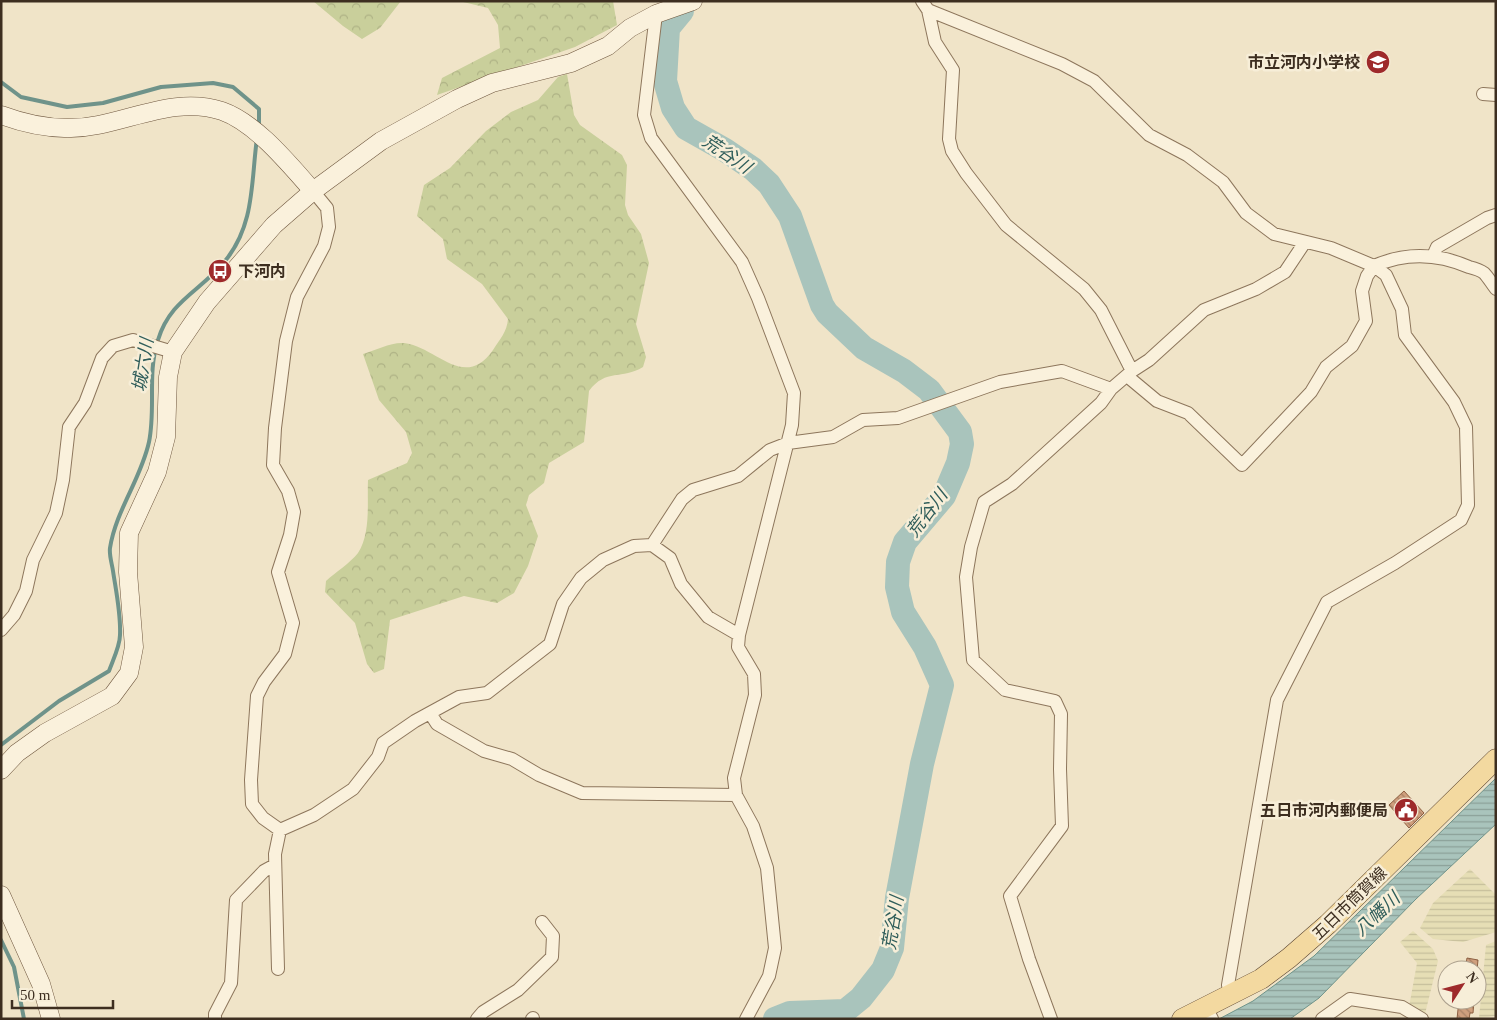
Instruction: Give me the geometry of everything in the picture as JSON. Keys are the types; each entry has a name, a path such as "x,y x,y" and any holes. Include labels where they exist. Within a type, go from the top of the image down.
{"main road":[{"name":"五日市筒賀線","path":"1182,1019 1261,979 1328,924 1496,760"}],"street":[{"path":"1,770 17,753 45,734 112,696 129,674 134,647 128,572 129,533 157,472 166,437 170,352 207,302 274,225 313,191 381,142 457,99 492,83 571,63 608,46 630,28 656,14 693,1"},
{"path":"925,6 1062,64 1094,81 1150,135 1187,155 1223,182 1246,213 1274,234 1331,248 1374,266 1386,275 1402,309 1405,335 1454,402 1466,427 1468,505 1461,520 1395,563 1327,602 1277,700 1217,1002"},
{"path":"925,6 935,42 953,70 949,139 952,151 1006,225 1084,288 1101,310 1130,373 1156,401 1188,412 1242,466 1310,392 1326,367 1352,346 1366,320 1362,291 1367,276 1374,266 1392,258 1433,256 1456,261 1484,273 1496,289"},
{"path":"656,14 644,115 651,138 742,262 758,298 794,393 792,424 788,443 739,635 738,647 754,674 755,695 734,778 736,795 754,826 767,868 774,948 769,976 746,1019"},
{"path":"1,115 19,122 59,129 97,125 169,107 198,106 223,111 244,123 282,155 327,208 329,227 324,246 297,297 286,341 275,428 273,465 288,492 294,512 290,534 278,572 293,623 285,654 264,682 257,696 250,780 252,804 263,818 280,830"},
{"path":"1433,256 1437,247 1487,218 1496,215"},
{"path":"1051,1019 1029,959 1010,896 1062,826 1061,714 1055,701 1005,690 973,660 966,576 971,548 984,502 1012,484 1101,403 1111,389 1149,360 1204,310 1256,289 1285,272 1305,242"},
{"path":"1,630 14,615 26,591 33,560 56,513 63,480 68,427 85,403 102,358 113,346 133,340 170,352"},
{"path":"652,545 682,499 693,490 738,476 770,450 788,443 803,439 833,437 863,420 898,418 933,408 1000,382 1062,371 1111,389"},
{"path":"280,830 314,815 353,789 378,757 383,743 415,720 430,714 458,697 487,693 550,644 563,604 582,578 603,560 634,546 652,545 670,558 681,584 708,617 739,635"},
{"path":"430,714 437,724 484,751 512,759 539,775 582,793 736,795"},
{"path":"278,969 275,865 280,830"},
{"path":"215,1019 215,1014 230,983 236,900 264,871 275,865"},
{"path":"1,895 41,984 51,1019"},
{"path":"477,1019 483,1012 518,990 552,957 553,936 542,922"},
{"path":"1322,1019 1350,999 1402,1007 1422,1019"}],"shaded area":[{"path":"1470,869 1496,895 1496,932 1463,942 1433,939 1420,928 1433,903"},
{"path":"1413,931 1433,949 1438,960 1425,1014 1409,1007 1417,963 1400,942"},
{"path":"1496,941 1496,1016 1479,1018 1480,1010 1487,1010 1487,960 1485,960 1486,945"}],"green space":[{"path":"313,1 401,1 380,28 362,39"},
{"path":"459,1 613,1 617,25 575,47 437,95 442,78 500,48 498,25 488,8"},
{"path":"567,74 574,115 580,125 622,155 627,165 625,205 628,215 641,234 649,263 636,324 646,357 643,367 635,371 602,379 595,384 589,391 584,442 549,463 544,483 529,495 526,505 538,536 528,566 514,593 497,603 464,596 390,620 384,669 374,673 367,664 355,623 325,592 326,581 355,557 362,545 368,518 368,480 407,463 412,453 406,432 379,400 363,354 389,345 404,343 416,346 461,367 472,367 482,362 493,350 505,332 508,319 482,284 447,259 443,239 417,216 424,185 450,168 486,131 511,112 538,100 558,77"}],"water":[{"name":"八幡川","path":"1496,778 1496,824 1416,899 1319,998 1290,1019 1219,1019 1253,1001 1314,956"}],"building":[{"path":"1404,791 1424,813 1409,828 1389,805"},
{"path":"1458,1010 1473,1010 1473,1013 1470,1013 1469,1019 1457,1019"}],"waterway":[{"name":"荒谷川","path":"682,11 668,28 665,81 673,108 686,128 725,150 753,169 769,184 790,216 822,305 827,313 864,348 904,371 929,390 960,432 962,444 958,463 944,496 905,542 898,562 897,587 903,612 925,647 942,685 922,764 897,898 892,948 883,970 861,998 845,1011 790,1013 775,1019"},
{"name":"城六川","path":"1,82 21,97 67,107 103,103 161,87 213,83 233,87 259,109 259,127"},
{"name":"城六川","path":"1,745 59,701 109,671 120,639 118,603 110,548 113,534 149,442 152,416 153,365 158,340 163,326 170,315 178,305 225,261 242,233 250,202 257,138"},
{"name":"城六川","path":"1,940 14,967 24,1019"}],"place":[{"name":"市立河内小学校","path":"1378,62"},
{"name":"下河内","path":"220,271"},
{"name":"五日市河内郵便局","path":"1406,810"}]}
